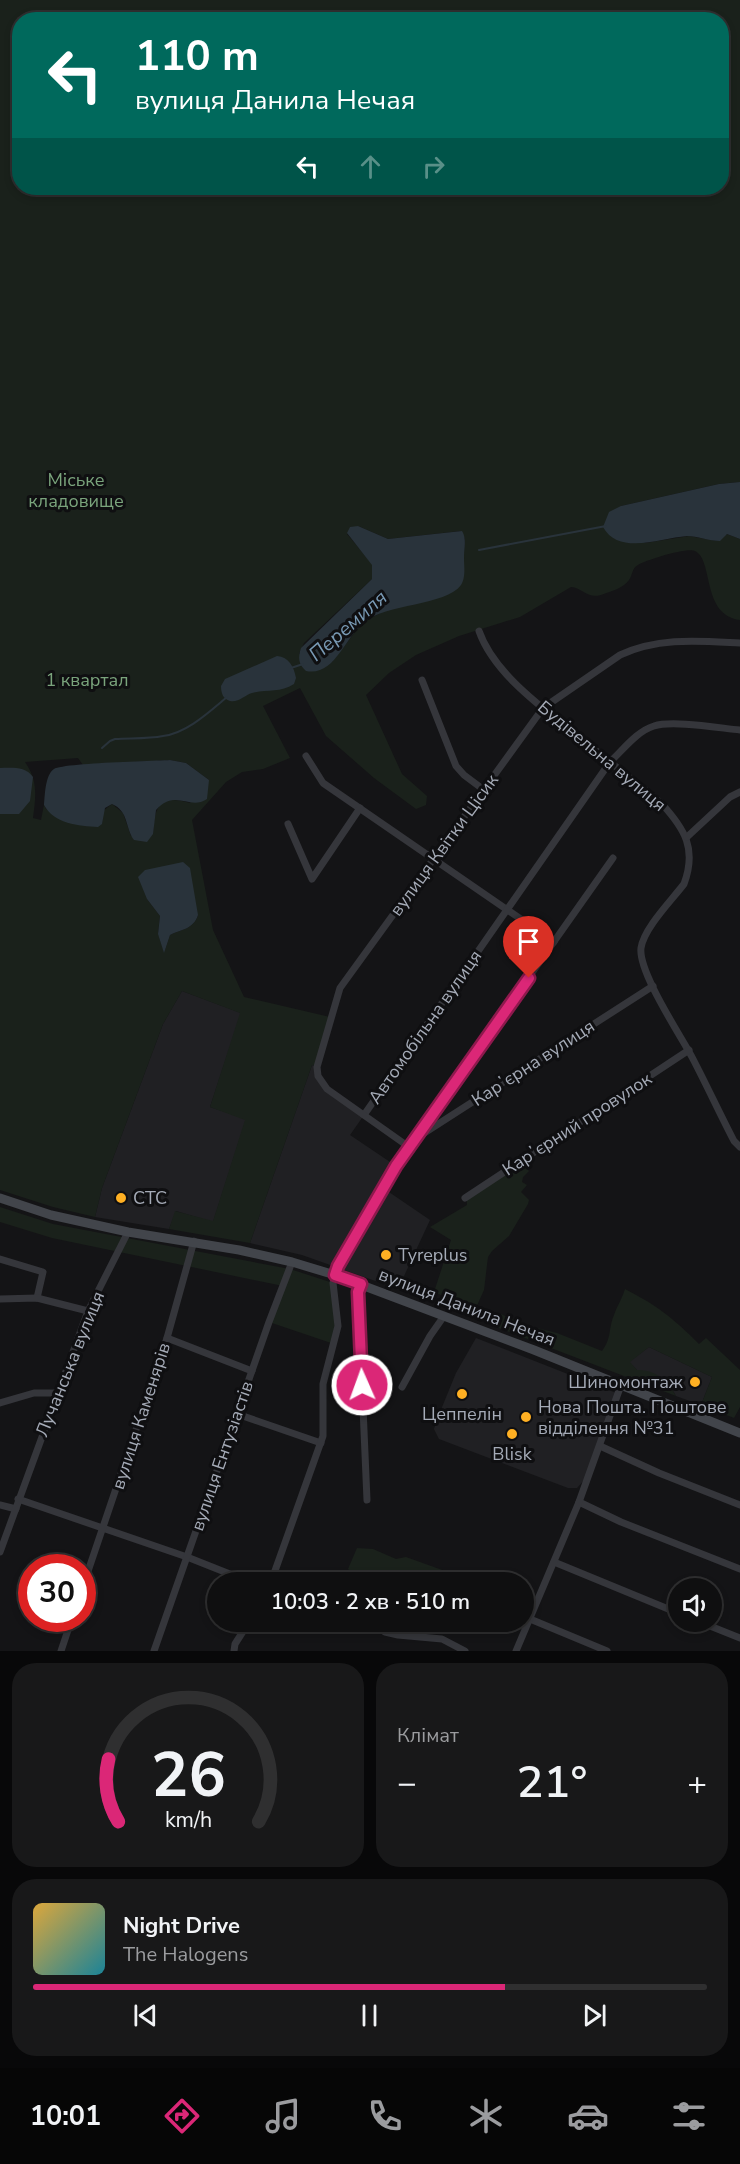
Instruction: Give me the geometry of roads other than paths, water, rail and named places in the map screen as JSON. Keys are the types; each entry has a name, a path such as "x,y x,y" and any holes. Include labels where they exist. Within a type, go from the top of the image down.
{"main road":[{"name":"вулиця Данила Нечая","path":"0,1198 51,1215 128,1232 194,1242 292,1262 335,1275 740,1432"}],"street":[{"name":"Будівельна вулиця","path":"479,631 497,664 543,708 662,803 674,816 687,837"},
{"name":"вулиця Квітки Цісик","path":"409,1147 327,1089 318,1076 317,1067 340,988 543,708 621,655 634,649 684,640 740,643"},
{"path":"422,680 456,766 484,790"},
{"name":"Автомобільна вулиця","path":"364,1114 610,762 642,732 654,726 673,724 740,730"},
{"path":"306,756 323,783 554,942"},
{"path":"740,792 730,797 687,837 689,860 684,884 643,940 641,959 734,1141 740,1147"},
{"path":"288,824 312,879 360,808"},
{"path":"275,1572 325,1428 323,1384 338,1326 333,1283 335,1275 383,1188 409,1147 613,858"},
{"name":"Карʼєрна вулиця","path":"414,1140 653,986"},
{"name":"Карʼєрний провулок","path":"465,1198 689,1050"},
{"name":"Лучанська вулиця","path":"0,1552 88,1311 128,1232"},
{"name":"вулиця Каменярів","path":"94,1554 167,1338 194,1242"},
{"path":"0,1259 43,1272 37,1298"},
{"name":"вулиця Ентузіастів","path":"154,1651 292,1262"},
{"path":"361,1284 358,1292 367,1500"},
{"path":"0,1299 37,1298 88,1311"},
{"path":"402,1387 444,1316"},
{"path":"167,1338 252,1371"},
{"path":"534,1610 579,1502 621,1385"},
{"path":"0,1403 34,1393 57,1394"},
{"path":"237,1414 321,1443"},
{"path":"600,1446 659,1473 740,1504"},
{"path":"18,1499 225,1572"},
{"path":"579,1502 621,1522 740,1569"},
{"path":"0,1506 16,1509"},
{"path":"554,1562 668,1609"},
{"path":"534,1621 607,1651"},
{"path":"722,1631 740,1638"},
{"path":"61,1651 67,1632"},
{"path":"234,1651 235,1644 243,1632"},
{"path":"385,1632 442,1640 465,1651"},
{"path":"516,1651 524,1632"}],"water":[{"path":"740,482 740,539 727,534 720,541 687,536 653,542 630,543 610,536 603,527 609,512 621,506 719,484"},
{"path":"358,526 388,539 462,531 465,544 463,582 453,592 443,597 373,616 363,623 332,662 316,671 306,671 299,660 301,648 372,579 372,565 347,533 350,527"},
{"path":"277,656 288,660 292,666 296,678 294,684 279,690 252,693 236,701 230,701 224,697 221,686 225,679"},
{"path":"170,760 186,763 209,780 207,799 194,803 176,800 163,804 156,810 153,834 147,842 134,840 124,815 112,804 105,808 102,824 98,827 75,825 60,820 44,805 47,780 54,769 90,764"},
{"path":"0,768 22,769 33,777 30,801 19,814 0,814"},
{"path":"183,862 190,868 198,915 193,924 170,935 164,953 158,934 160,916 147,899 138,877 145,870"}],"waterway":[{"name":"Перемиля","path":"479,550 606,526"},
{"name":"Перемиля","path":"291,668 303,664"},
{"name":"Перемиля","path":"102,748 115,739 157,737 181,731 227,697"}],"place":[{"name":"СТС","path":"121,1198"},
{"name":"Tyreplus","path":"386,1255"},
{"name":"Шиномонтаж","path":"695,1382"},
{"name":"Цеппелін","path":"462,1394"},
{"name":"Нова Пошта. Поштове відділення №31","path":"526,1417"},
{"name":"Blisk","path":"512,1434"}],"park label":[{"name":"Міське кладовище","path":"76,490"},
{"name":"1 квартал","path":"87,680"}]}
